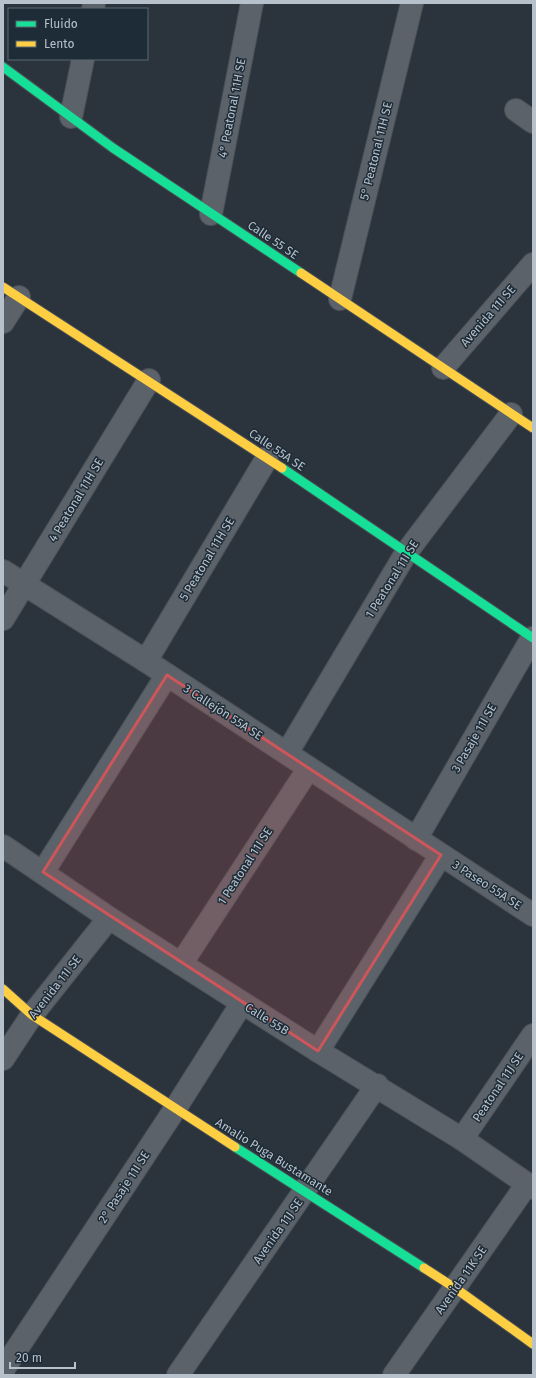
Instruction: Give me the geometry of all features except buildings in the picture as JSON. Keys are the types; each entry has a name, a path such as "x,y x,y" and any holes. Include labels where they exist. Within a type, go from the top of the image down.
{"street":[{"name":"4° Peatonal 11H SE","path":"211,214 252,3"},
{"name":"5° Peatonal 11H SE","path":"340,299 412,3"},
{"path":"71,117 83,60"},
{"name":"Calle 55 SE","path":"3,67 71,117 211,214 533,428"},
{"name":"Avenida 11I SE","path":"443,368 533,264"},
{"path":"3,322 11,292"},
{"name":"Calle 55A SE","path":"11,292 149,380 267,458 532,638"},
{"name":"4 Peatonal 11H SE","path":"3,620 149,380"},
{"name":"1 Peatonal 11I SE","path":"287,753 406,553 511,414"},
{"name":"5 Peatonal 11H SE","path":"146,661 267,458"},
{"name":"3 Callejón 55A SE","path":"3,571 146,661 441,855"},
{"name":"3 Pasaje 11I SE","path":"416,839 532,638"},
{"path":"43,872 167,675"},
{"name":"1 Peatonal 11I SE","path":"181,964 309,768"},
{"name":"Calle 55B","path":"3,846 109,918 318,1051 377,1086 462,1140 530,1186"},
{"path":"318,1051 441,855"},
{"name":"3 Paseo 55A SE","path":"441,855 533,915"},
{"name":"Avenida 11I SE","path":"3,1059 32,1015 109,918"},
{"name":"Amalio Puga Bustamante","path":"3,989 32,1015 175,1109 455,1288 533,1344"},
{"name":"2° Pasaje 11I SE","path":"3,1370 175,1109 242,1003"},
{"name":"Peatonal 11J SE","path":"462,1140 533,1035"},
{"name":"Avenida 11J SE","path":"178,1375 377,1086"},
{"name":"Avenida 11K SE","path":"394,1375 455,1288 530,1186"}],"highlighted area":[{"path":"167,675 441,855 318,1051 43,872"}],"traffic: fast":[{"path":"3,67 113,148 301,273"},
{"path":"282,468 533,638"},
{"path":"235,1147 424,1268"}],"traffic: slow":[{"path":"301,273 533,428"},
{"path":"3,287 282,468"},
{"path":"3,989 32,1015 235,1147"},
{"path":"424,1268 455,1288 533,1344"}]}
